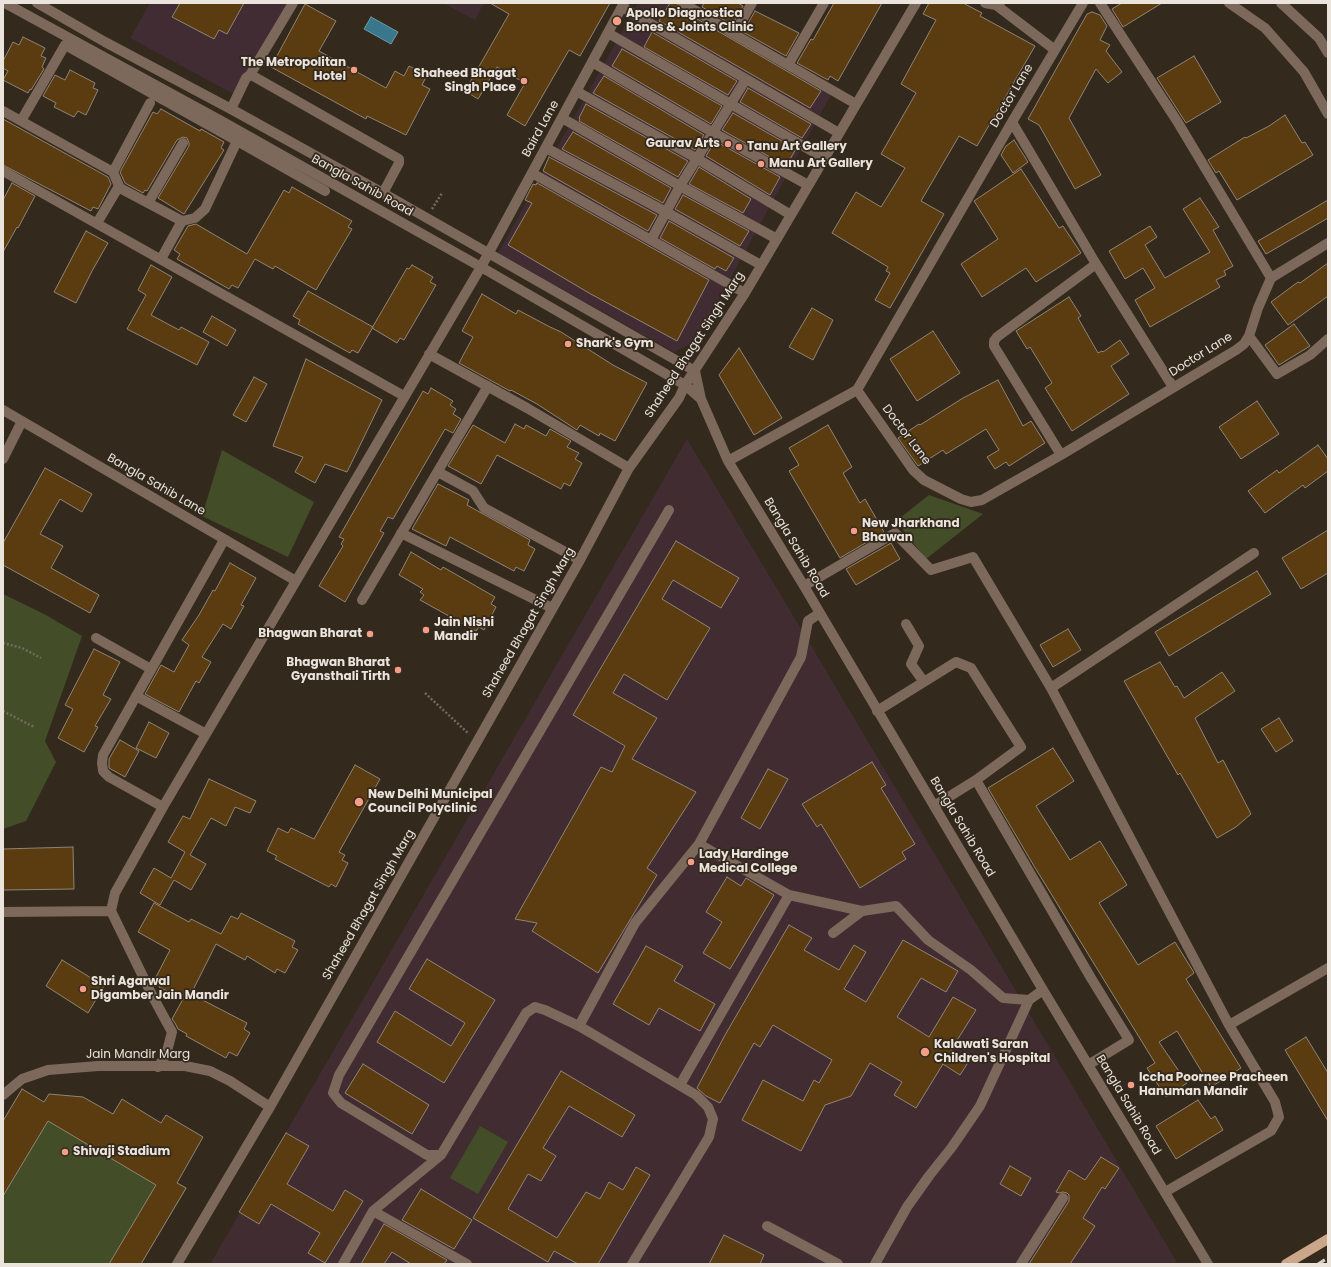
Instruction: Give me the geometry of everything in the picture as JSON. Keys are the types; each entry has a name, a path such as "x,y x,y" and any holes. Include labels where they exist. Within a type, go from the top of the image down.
{"main road":[{"path":"1286,1264 1328,1239"}],"street":[{"name":"Bangla Sahib Road","path":"5,3 223,122 481,268 685,385 701,399"},
{"name":"Bangla Sahib Road","path":"36,3 384,193 488,254 695,371 701,399 728,461 1208,1264"},
{"path":"232,109 246,78 250,75 293,3"},
{"path":"683,3 856,104"},
{"path":"734,34 752,3"},
{"path":"788,65 824,3"},
{"name":"Shaheed Bhagat Singh Marg","path":"177,1264 270,1107 580,560 629,468 679,398 685,385 745,293 916,3"},
{"path":"985,3 998,4 1055,50"},
{"name":"Doctor Lane","path":"1083,3 1012,122 857,390 913,470 924,480 961,499 971,502 982,500 1061,455 1244,344 1249,336 1258,308 1271,278"},
{"path":"1100,3 1177,121 1271,278 1328,243"},
{"path":"1229,3 1265,28 1304,72 1328,114"},
{"path":"1281,3 1319,38 1328,53"},
{"name":"Baird Lane","path":"111,911 114,893 404,396 481,268 623,5"},
{"path":"623,5 839,133"},
{"path":"608,33 824,158"},
{"path":"21,121 65,44 325,191"},
{"path":"592,62 712,132 808,185"},
{"path":"250,75 400,158 400,163 384,193"},
{"path":"651,240 696,158 746,79"},
{"path":"576,91 696,158 792,215"},
{"path":"113,172 150,103"},
{"path":"3,111 113,172 119,186 97,223"},
{"path":"562,118 680,186 777,239"},
{"path":"1012,122 1096,264 1174,387"},
{"path":"118,187 182,221 195,218 205,209 237,141"},
{"path":"148,203 183,144"},
{"path":"546,148 761,265"},
{"path":"3,171 404,396"},
{"path":"532,173 745,293"},
{"path":"160,259 182,221"},
{"path":"1061,455 994,346 994,341 997,337 1096,264"},
{"path":"1249,336 1277,374 1310,355 1328,339"},
{"path":"429,354 527,408 629,468"},
{"path":"362,600 488,386"},
{"path":"728,461 857,390"},
{"name":"Bangla Sahib Lane","path":"3,410 296,581"},
{"path":"3,459 22,421"},
{"path":"438,472 473,491 484,508 580,560"},
{"path":"441,1155 427,1155 341,1103 333,1093 339,1075 669,510"},
{"path":"401,533 552,608"},
{"path":"804,586 894,533 931,570 973,557 1052,688 1229,1026 1275,1102 1279,1117 1271,1131 1165,1192"},
{"path":"163,807 109,777 103,771 103,754 224,540"},
{"path":"1052,688 1254,553"},
{"path":"579,1026 636,924 699,844 801,657 808,621 820,613"},
{"path":"906,624 919,646 911,664 924,682"},
{"path":"96,638 151,669"},
{"path":"877,711 956,662 971,668 1021,747 976,780 934,806"},
{"path":"136,696 206,734"},
{"path":"976,780 1087,971 1129,1040 1088,1065"},
{"path":"699,844 789,895 862,911 896,906 928,940 971,970 1003,998 1029,1000"},
{"path":"680,1085 789,895"},
{"path":"3,912 111,911 152,997 172,1032 166,1055 158,1067"},
{"path":"833,933 862,911"},
{"path":"1229,1026 1328,968"},
{"path":"875,1264 908,1207 980,1106 1029,1000 1044,990"},
{"path":"343,1264 373,1211 441,1155 526,1013 535,1007 545,1010 579,1026 696,1095 708,1106 713,1119 709,1137 632,1264"},
{"name":"Jain Mandir Marg","path":"3,1094 22,1079 48,1070 98,1066 185,1066 210,1071 230,1081 270,1107"},
{"path":"1022,1264 1063,1198"},
{"path":"373,1211 467,1264"},
{"path":"767,1226 838,1264"}],"path":[{"path":"427,218 442,193"},
{"path":"3,644 22,648 41,658"},
{"path":"425,693 477,741"},
{"path":"3,711 34,727"}],"shaded area":[{"path":"150,3 290,3 239,97 130,38"},
{"path":"443,3 484,3 475,20"},
{"path":"638,3 677,3 831,95 696,341 674,352 498,253"},
{"name":"Lady Hardinge Medical College","path":"687,439 812,647 1178,1264 210,1264"}],"green space":[{"path":"222,450 314,502 288,557 202,516"},
{"path":"929,495 983,514 926,559 896,521"},
{"path":"3,594 44,614 82,636 45,741 56,762 26,821 3,829"},
{"name":"Shivaji Stadium","path":"22,1089 187,1188 141,1264 3,1264 3,1121"},
{"path":"480,1126 508,1142 478,1194 450,1178"}],"water":[{"path":"371,17 398,32 391,44 364,29"}],"building":[{"path":"180,3 244,3 227,34 219,30 214,39 172,17"},
{"path":"490,3 610,3 580,56 569,50 525,126 507,115 525,83 497,67 478,99 465,91 509,14"},
{"path":"670,3 677,3 680,9 821,91 810,108 659,21"},
{"path":"704,3 738,3 743,6 732,25 702,7"},
{"path":"834,3 882,3 838,81 830,76 828,80 797,63 811,39 813,40"},
{"path":"929,3 963,3 982,13 980,16 1035,46 977,146 959,136 921,201 944,214 890,308 875,300 890,273 886,271 888,267 832,233 856,192 881,207 905,168 881,154 916,93 901,84 936,20 923,14"},
{"path":"1122,3 1162,3 1123,27 1112,9"},
{"path":"305,4 336,21 319,51 386,88 395,71 404,76 409,66 427,75 422,85 430,89 406,135 367,116 366,119 271,67"},
{"path":"755,11 799,33 786,56 743,32"},
{"path":"1092,12 1100,15 1107,26 1100,40 1110,45 1106,51 1122,72 1108,83 1096,69 1069,118 1101,175 1075,189 1039,125 1028,119 1087,14"},
{"path":"652,32 737,81 728,95 644,47"},
{"path":"23,37 45,48 41,56 46,58 42,67 44,69 28,93 3,80 8,71 3,68 3,61 13,42 19,45"},
{"path":"622,49 722,106 711,124 612,66"},
{"path":"1194,56 1221,102 1186,123 1157,78"},
{"path":"70,70 95,83 93,88 98,90 86,115 78,111 74,117 54,107 56,103 43,96 55,75 65,80"},
{"path":"604,76 704,135 695,150 593,93"},
{"path":"748,88 811,124 802,138 740,102"},
{"path":"586,104 688,161 678,177 579,121"},
{"path":"161,109 200,131 201,129 224,142 221,148 224,150 184,214 158,198 189,146 187,138 183,137 177,140 147,191 145,190 143,193 125,183 120,172 153,112 157,114"},
{"path":"733,113 796,149 786,166 722,130"},
{"path":"1285,115 1302,143 1305,142 1313,155 1237,200 1219,171 1216,173 1208,160 1245,137 1246,138 1269,126"},
{"path":"3,119 108,177 111,184 98,209 93,207 91,211 3,165"},
{"path":"573,132 671,188 663,203 562,149"},
{"path":"1014,140 1028,162 1013,173 1001,155 1006,146"},
{"path":"715,141 780,177 770,195 706,156"},
{"path":"549,157 657,215 648,231 543,171"},
{"path":"699,167 751,199 743,213 689,184"},
{"path":"1021,169 1059,228 1063,226 1081,253 1036,282 1026,268 982,297 961,264 998,239 974,201"},
{"path":"12,183 35,196 3,252 3,200"},
{"path":"537,183 709,280 677,341 589,293 508,245 532,203 525,200 533,184 536,185"},
{"path":"292,187 352,221 348,227 352,229 316,290 275,266 273,269 255,259 238,288 232,285 229,289 177,259 180,254 174,250 188,226 196,224 247,254 284,190 289,193"},
{"path":"683,195 749,231 740,246 675,209"},
{"path":"1200,198 1219,227 1213,230 1233,266 1224,271 1226,275 1216,280 1220,287 1150,327 1135,300 1155,288 1143,268 1125,279 1109,251 1150,226 1157,237 1145,245 1165,278 1210,252 1183,209"},
{"path":"1328,200 1328,218 1266,254 1258,241"},
{"path":"669,221 734,258 726,271 717,266 715,269 660,238"},
{"path":"86,231 108,243 76,303 54,292"},
{"path":"1328,263 1328,296 1288,325 1271,302 1298,282 1300,283"},
{"path":"151,265 172,277 151,315 179,330 181,327 209,342 197,365 127,329 146,295 138,290"},
{"path":"412,265 433,277 430,282 436,285 404,340 400,338 397,343 372,328 407,268 409,269"},
{"path":"308,291 373,327 358,353 352,350 350,353 298,324 300,320 293,316"},
{"path":"482,294 516,314 518,310 561,332 613,365 647,383 615,441 600,433 599,436 580,425 577,430 537,404 459,363 473,337 462,331"},
{"path":"1069,297 1081,316 1078,318 1098,353 1103,352 1120,340 1129,354 1111,366 1129,394 1072,431 1045,388 1052,383 1030,347 1027,349 1016,331"},
{"path":"812,308 833,320 813,360 789,347"},
{"path":"212,316 236,330 227,346 203,332"},
{"path":"1294,324 1310,346 1279,365 1265,345"},
{"path":"933,331 960,373 917,401 890,359"},
{"path":"739,348 782,418 754,435 719,375"},
{"path":"306,359 382,400 347,472 325,464 315,483 295,472 303,457 273,446"},
{"path":"254,377 267,384 246,422 233,415"},
{"path":"998,380 1023,426 1031,421 1045,443 1009,466 1006,462 995,469 987,457 999,450 986,429 946,454 943,450 918,466 898,438 963,398"},
{"path":"431,388 453,401 450,405 456,409 453,414 461,419 453,433 445,429 393,519 388,517 380,531 384,533 345,602 319,586 343,546 341,544 344,539 339,537 423,391 428,394"},
{"path":"1257,401 1279,434 1241,459 1219,427"},
{"path":"515,424 524,429 526,425 546,436 550,429 571,441 567,447 579,453 575,459 582,463 570,486 564,483 561,489 497,455 481,484 448,466 473,425 505,443"},
{"name":"New Jharkhand Bhawan","path":"828,425 852,467 843,473 860,503 865,499 884,532 840,558 789,471 799,465 789,448"},
{"path":"1318,445 1328,459 1328,471 1305,488 1303,485 1265,513 1248,491 1277,470 1279,473"},
{"path":"45,468 92,494 82,512 60,499 40,534 63,546 51,568 99,595 90,613 3,565 3,543"},
{"path":"438,484 469,500 467,505 530,540 528,545 535,549 524,571 516,567 514,571 450,537 446,546 412,529"},
{"path":"1328,530 1328,573 1301,589 1282,558"},
{"path":"676,541 739,578 721,608 673,580 662,599 710,628 667,700 624,674 613,693 657,718 632,759 696,792 647,868 657,875 598,973 532,931 537,923 515,919 601,767 612,772 625,746 573,715"},
{"path":"891,543 900,559 856,585 846,569"},
{"path":"411,552 441,570 443,567 495,597 491,604 496,607 484,630 479,627 476,631 420,600 424,595 420,592 423,589 399,575"},
{"path":"230,563 256,578 241,605 244,606 231,629 223,624 202,657 211,662 199,683 196,681 179,712 145,694 161,665 174,672 189,645 182,640 199,615 213,590 215,591"},
{"path":"1257,571 1271,594 1169,656 1155,632"},
{"path":"1068,629 1081,650 1053,667 1040,645"},
{"path":"94,649 120,662 103,695 111,699 95,726 98,727 84,752 58,738 73,709 65,705"},
{"path":"1160,662 1175,687 1177,686 1184,698 1222,672 1235,691 1195,718 1218,763 1223,760 1251,814 1236,827 1217,838 1180,773 1178,775 1124,681"},
{"path":"1279,718 1293,741 1276,752 1261,729"},
{"path":"149,722 169,733 156,758 136,748"},
{"path":"120,740 139,751 125,777 109,768 109,759"},
{"path":"1053,748 1074,781 1036,806 1070,860 1100,841 1127,885 1099,903 1138,965 1175,942 1194,973 1186,979 1241,1068 1211,1087 1177,1031 1159,1042 1187,1083 1166,1097 1147,1068 1155,1063 988,788"},
{"path":"872,762 886,785 881,788 915,844 902,852 906,859 860,888 821,824 817,827 802,804"},
{"path":"355,765 380,779 339,852 345,855 342,860 348,863 336,887 331,884 329,887 275,859 277,856 267,851 278,828 288,833 291,828 314,839"},
{"path":"768,769 788,779 760,829 741,818"},
{"path":"209,779 256,801 250,813 235,807 226,826 211,818 190,855 206,864 191,890 174,880 160,905 140,893 154,868 171,878 185,852 168,842 183,816 190,819"},
{"path":"73,847 74,889 3,890 3,849"},
{"path":"727,877 741,886 746,878 774,895 730,969 703,953 722,922 706,912"},
{"path":"154,903 189,922 191,919 221,934 231,916 238,919 241,913 295,941 292,947 298,950 285,973 277,969 275,973 247,956 245,960 216,944 191,994 247,1023 244,1029 250,1033 237,1056 229,1052 226,1058 186,1036 187,1034 178,1029 172,1019 183,999 159,987 162,980 156,977 170,950 138,932"},
{"path":"789,925 812,938 804,950 839,970 854,945 866,952 844,989 866,1002 903,940 958,971 946,992 921,978 897,1017 929,1037 953,997 976,1010 951,1050 969,1061 960,1075 943,1064 916,1108 894,1095 902,1082 870,1063 851,1096 825,1105 801,1151 742,1120 763,1080 803,1101 814,1080 819,1083 832,1060 773,1025 760,1047 754,1043 720,1103 706,1096 697,1088 725,1035"},
{"path":"646,946 683,966 674,981 715,1004 700,1031 659,1008 649,1025 613,1004"},
{"path":"427,959 495,1000 444,1083 377,1042 395,1011 451,1046 465,1023 409,989"},
{"path":"62,960 104,986 88,1013 46,986"},
{"path":"1306,1037 1328,1073 1328,1121 1285,1050"},
{"path":"363,1064 429,1105 412,1134 345,1093"},
{"path":"561,1071 635,1115 622,1137 569,1106 543,1148 556,1156 541,1181 528,1174 508,1209 557,1238 586,1192 600,1199 609,1182 623,1190 636,1167 650,1175 598,1264 578,1264 554,1251 548,1262 473,1218"},
{"path":"22,1089 44,1102 49,1094 83,1097 113,1114 122,1099 161,1123 166,1115 203,1137 177,1183 186,1188 141,1264 109,1264 156,1185 48,1121 3,1196 3,1121"},
{"path":"1198,1100 1211,1119 1215,1116 1223,1130 1176,1159 1156,1126"},
{"path":"286,1133 309,1146 287,1184 333,1211 345,1190 363,1201 325,1263 308,1253 320,1233 271,1204 259,1224 239,1212"},
{"path":"1101,1157 1119,1168 1105,1189 1102,1187 1083,1218 1095,1226 1070,1264 1029,1264 1069,1201 1069,1195 1067,1193 1056,1192 1069,1170 1085,1180"},
{"path":"1010,1166 1031,1178 1021,1196 1000,1184"},
{"path":"421,1189 472,1220 454,1249 402,1220"},
{"path":"384,1224 447,1260 444,1264 411,1264 392,1252 384,1264 361,1264"},
{"path":"724,1235 764,1255 760,1264 709,1264"}],"railway":[{"path":"1318,1264 1328,1258"}],"place":[{"name":"Apollo Diagnostica Bones & Joints Clinic","path":"617,21"},
{"name":"The Metropolitan Hotel","path":"354,70"},
{"name":"Shaheed Bhagat Singh Place","path":"524,81"},
{"name":"Gaurav Arts","path":"728,144"},
{"name":"Tanu Art Gallery","path":"739,147"},
{"name":"Manu Art Gallery","path":"761,164"},
{"name":"Shark's Gym","path":"568,344"},
{"name":"New Jharkhand Bhawan","path":"854,531"},
{"name":"Jain Nishi Mandir","path":"426,630"},
{"name":"Bhagwan Bharat","path":"370,634"},
{"name":"Bhagwan Bharat Gyansthali Tirth","path":"398,670"},
{"name":"New Delhi Municipal Council Polyclinic","path":"359,802"},
{"name":"Lady Hardinge Medical College","path":"691,862"},
{"name":"Shri Agarwal Digamber Jain Mandir","path":"83,989"},
{"name":"Kalawati Saran Children's Hospital","path":"925,1052"},
{"name":"Iccha Poornee Pracheen Hanuman Mandir","path":"1131,1085"},
{"name":"Shivaji Stadium","path":"65,1152"}]}
